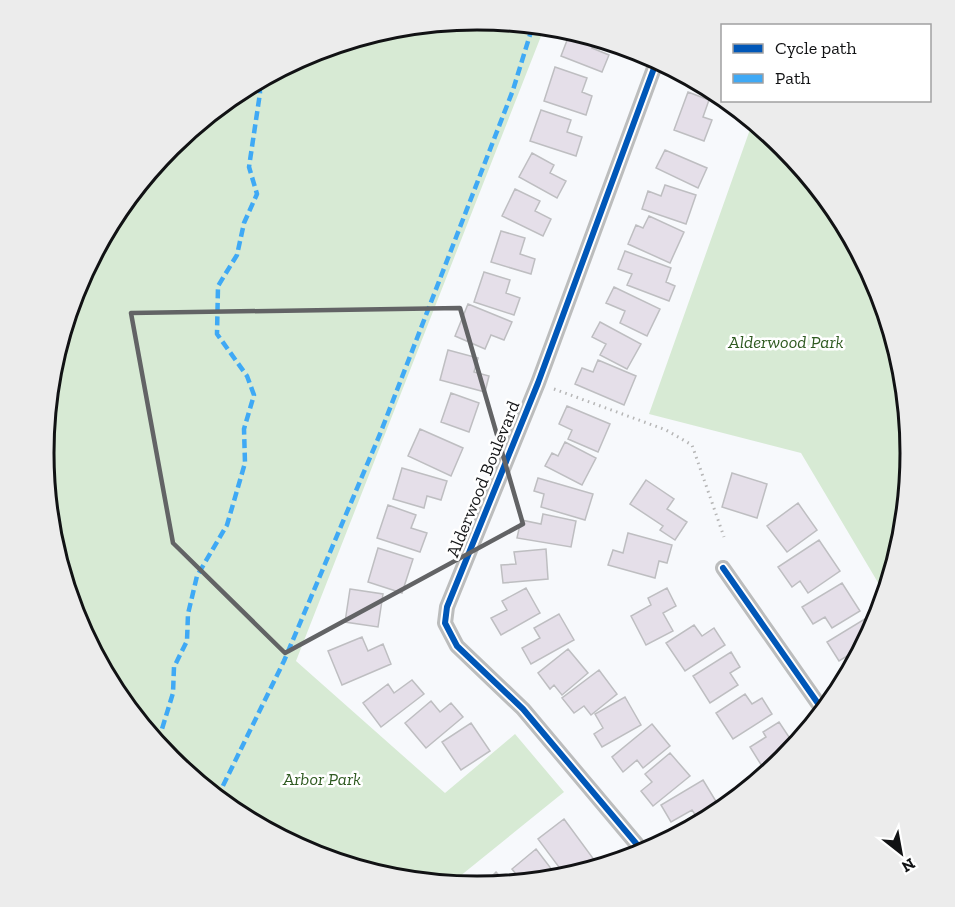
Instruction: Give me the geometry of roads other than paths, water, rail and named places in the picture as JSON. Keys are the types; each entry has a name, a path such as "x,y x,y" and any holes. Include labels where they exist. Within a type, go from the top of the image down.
{"street":[{"name":"Alderwood Boulevard","path":"638,846 523,709 457,646 445,623 447,607 538,383 654,69"},
{"path":"723,568 818,704"}],"park label":[{"name":"Alderwood Park","path":"786,342"},
{"name":"Arbor Park","path":"322,779"}]}
